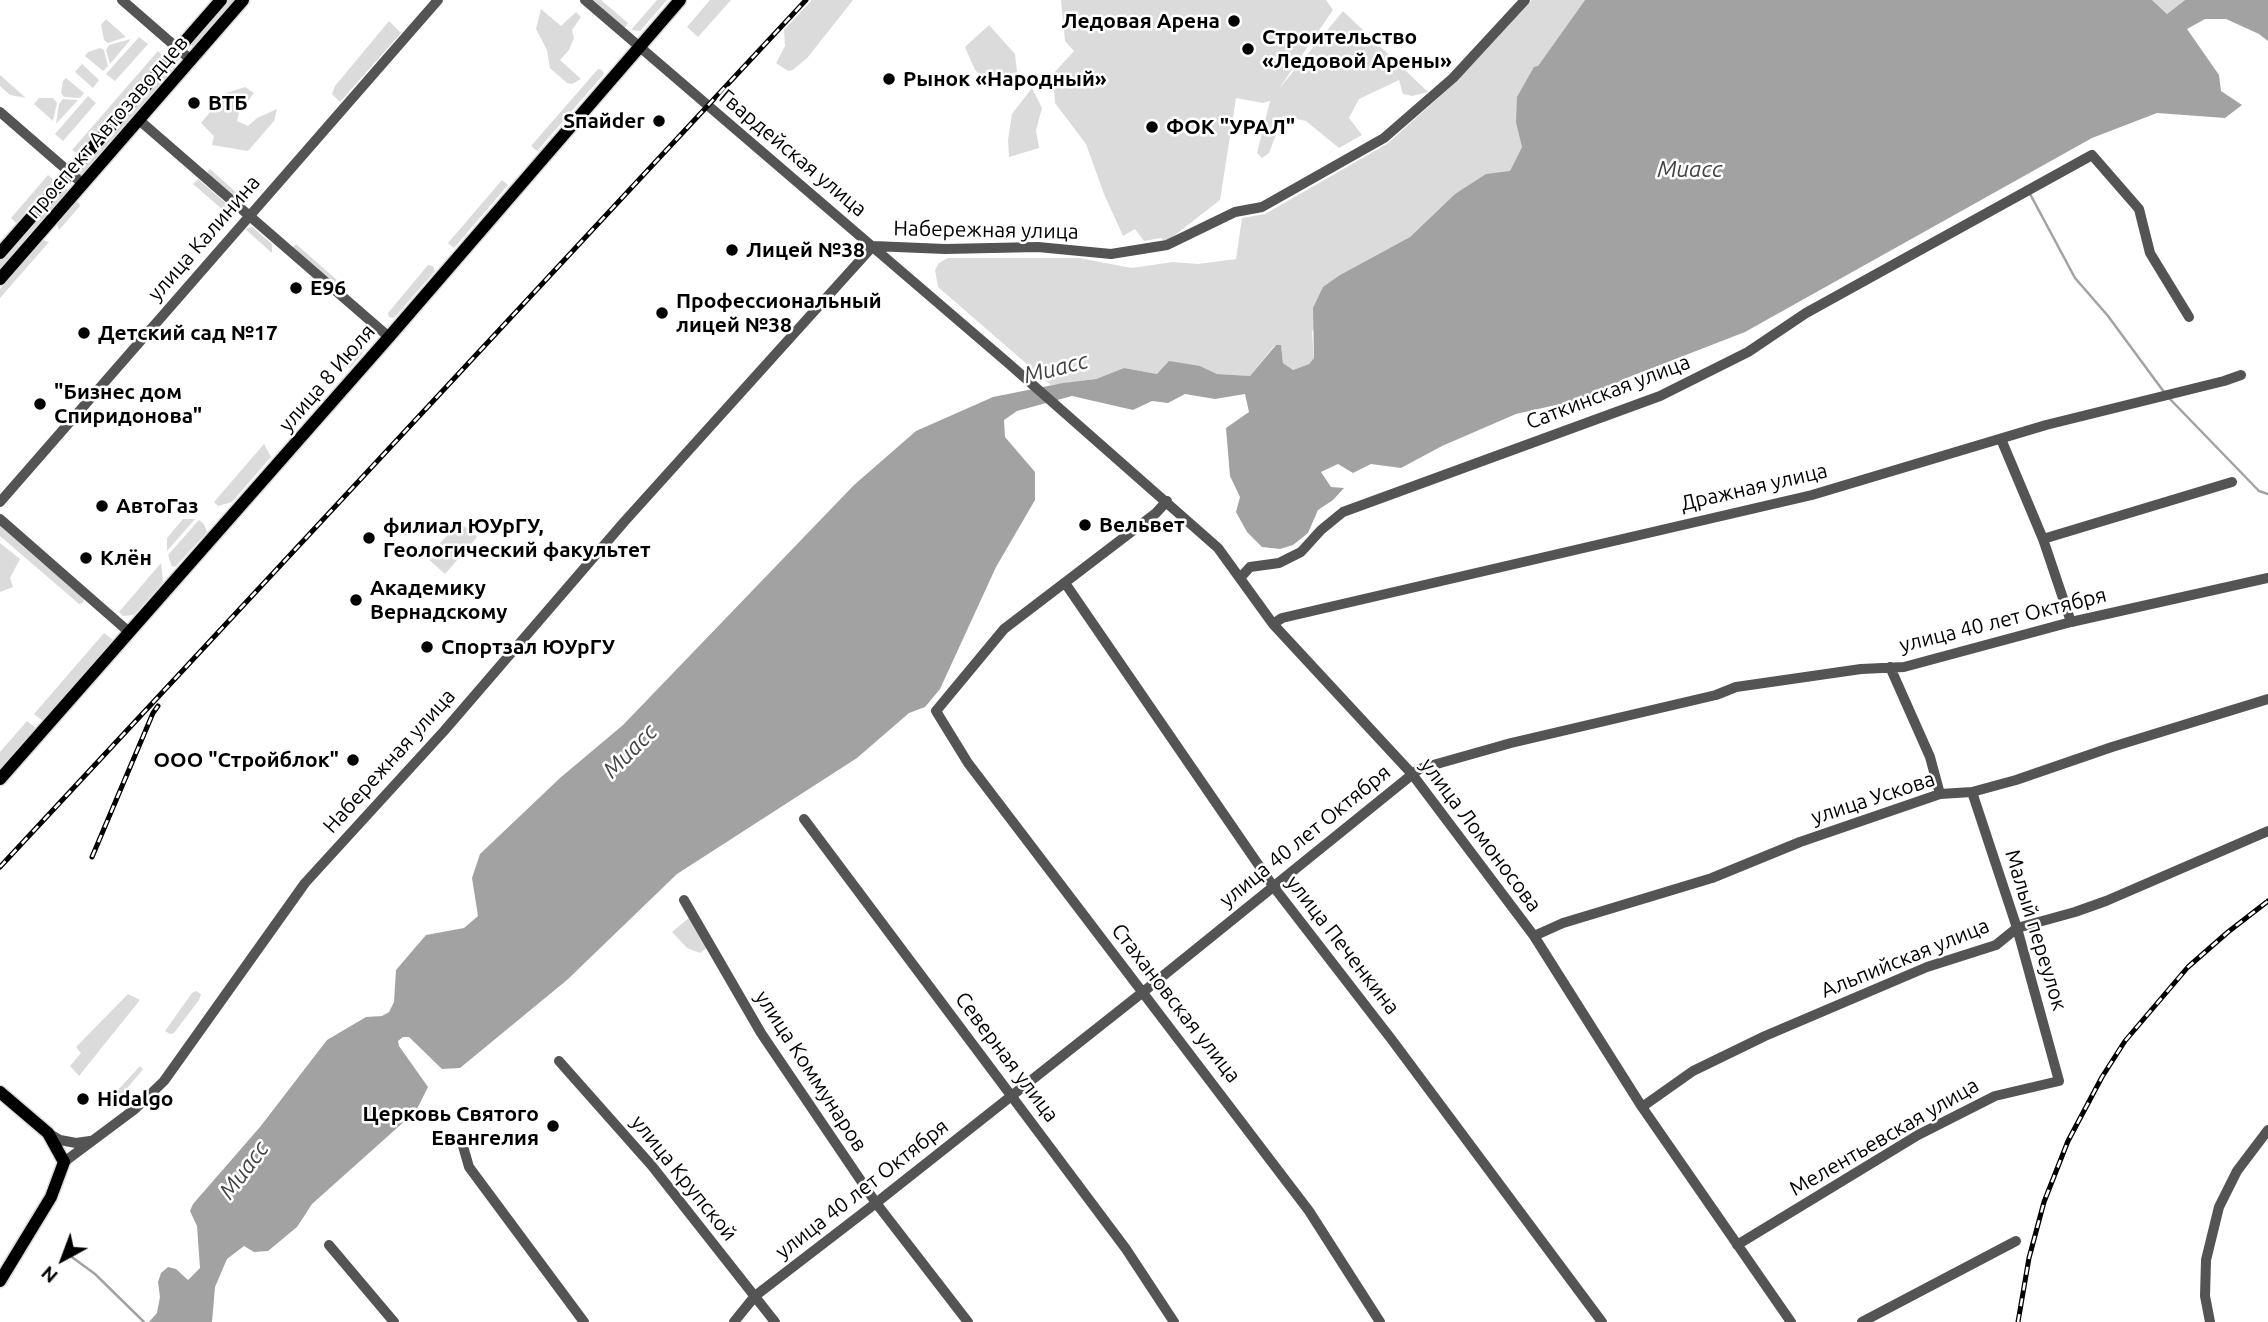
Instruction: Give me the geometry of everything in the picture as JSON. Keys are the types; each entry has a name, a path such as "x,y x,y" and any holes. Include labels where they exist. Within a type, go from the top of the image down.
{"main road":[{"name":"проспект Автозаводцев","path":"0,253 221,0"},
{"name":"проспект Автозаводцев","path":"0,279 243,0"},
{"name":"улица 8 Июля","path":"0,779 389,337 680,0"},
{"path":"0,1093 48,1133 64,1162 51,1197 0,1281"}],"street":[{"path":"122,0 191,60"},
{"name":"улица Калинина","path":"0,502 438,0"},
{"name":"Гвардейская улица","path":"585,0 1078,424"},
{"name":"Набережная улица","path":"64,1162 135,1109 164,1081 304,883 444,731 624,522 873,246 1038,247 1111,254 1167,245 1235,212 1262,207 1384,138 1453,78 1525,0"},
{"path":"3,115 83,184"},
{"path":"139,120 389,337"},
{"name":"Саткинская улица","path":"1241,577 1250,567 1279,563 1301,552 1321,530 1343,512 1661,396 1748,352 1806,313 2092,155 2139,209 2150,253 2189,317"},
{"name":"Дражная улица","path":"1273,624 1282,618 1812,495 2046,425 2241,375"},
{"name":"улица Ломоносова","path":"1078,424 1218,548 1273,624 1412,774 1534,936 1642,1107 1791,1322"},
{"path":"2001,439 2043,539 2071,622"},
{"path":"2043,539 2232,482"},
{"path":"1065,583 1156,513 1167,501"},
{"path":"0,519 130,632"},
{"name":"улица 40 лет Октября","path":"734,1322 755,1296 1143,992 1419,769 1511,743 1689,701 1736,687 1861,668 1904,667 2071,622 2268,578"},
{"name":"Стахановская улица","path":"1065,583 1004,629 936,711 968,763 1309,1211 1380,1322"},
{"name":"улица Печенкина","path":"1065,583 1273,886 1392,1040 1602,1322"},
{"path":"1890,667 1930,757 1940,794"},
{"name":"улица Ускова","path":"1534,936 1563,923 1712,878 1800,842 1940,794 1972,792 2268,699"},
{"name":"Малый переулок","path":"1972,792 2017,928 2059,1081"},
{"name":"Северная улица","path":"804,818 1013,1095 1126,1249 1174,1322"},
{"name":"Альпийская улица","path":"1642,1107 1693,1071 1765,1035 1927,967 1996,945 2017,928 2095,905 2268,831"},
{"name":"улица Коммунаров","path":"684,900 761,1033 876,1203 968,1322"},
{"name":"улица Крупской","path":"559,1061 652,1166 775,1322"},
{"name":"Мелентьевская улица","path":"1737,1245 1917,1135 1995,1096 2059,1081"},
{"path":"2210,1322 2205,1296 2206,1260 2219,1207 2237,1171 2268,1130"},
{"path":"48,1133 68,1142 91,1141"},
{"path":"463,1146 469,1167 584,1322"},
{"path":"1862,1322 2016,1241"},
{"path":"329,1245 394,1322"}],"shaded area":[{"path":"229,0 236,0 195,47 192,46 191,43"},
{"path":"593,0 601,0 628,23 624,28"},
{"path":"657,0 667,0 640,31 631,30"},
{"path":"710,0 731,0 698,37 687,27"},
{"path":"812,0 853,0 808,57 788,71 776,63 785,46 784,30"},
{"path":"1061,0 1326,0 1333,10 1278,90 1343,11 1428,92 1412,96 1403,94 1399,80 1359,99 1349,118 1362,135 1339,148 1306,121 1283,116 1269,153 1262,158 1257,153 1270,101 1263,103 1236,98 1220,200 1166,242 1161,238 1144,241 1135,229 1123,236 1086,144 1055,103 1053,74 1074,51 1065,41"},
{"path":"1532,0 1585,0 1534,68 1516,123 1522,147 1510,172 1455,194 1410,237 1340,275 1312,332 1314,358 1309,364 1293,370 1283,363 1281,345 1275,345 1250,376 1217,374 1200,366 1157,374 1124,368 1096,379 1051,385 938,287 935,270 939,263 948,258 1079,258 1132,268 1173,262 1198,264 1236,259 1242,218 1265,214 1387,144 1456,82"},
{"path":"2152,0 2185,0 2167,14"},
{"path":"541,9 561,26 576,12 581,17 572,30 574,38 569,50 560,60 581,79 572,84 567,83 550,68 547,50 536,29"},
{"path":"106,19 126,37 108,43 104,40 101,25"},
{"path":"389,21 401,33 340,102 332,94 335,86"},
{"path":"989,25 1015,54 1017,72 987,81 975,70 965,47"},
{"path":"139,37 148,44 115,81 106,74"},
{"path":"131,39 110,64 106,50 109,45"},
{"path":"100,48 104,50 108,66 103,71 85,56 88,52"},
{"path":"158,51 163,56 78,154 72,150"},
{"path":"82,64 99,80 93,88 75,72"},
{"path":"169,68 173,72 82,176 79,176 78,173"},
{"path":"598,69 604,74 537,151 531,146"},
{"path":"0,75 26,98 10,95 0,86"},
{"path":"66,78 84,93 80,98 64,97 61,93"},
{"path":"245,87 254,93 239,113 237,121 248,126 257,118 277,109 274,121 248,151 212,145 214,136 201,123 226,93"},
{"path":"1032,88 1042,108 1036,130 1039,148 1009,157 1008,140 1012,114"},
{"path":"88,96 96,103 63,141 55,134"},
{"path":"39,98 53,98 57,103 53,121 34,104"},
{"path":"63,99 78,100 56,124 59,104"},
{"path":"210,169 246,201 242,205 206,174"},
{"path":"48,175 54,180 16,223 11,218"},
{"path":"198,179 234,210 232,218 193,184"},
{"path":"502,180 508,185 454,248 448,243"},
{"path":"63,189 68,189 69,194 0,272 0,261"},
{"path":"76,202 80,206 59,230 57,224"},
{"path":"252,227 272,244 272,253 245,229"},
{"path":"43,240 49,242 0,298 0,289"},
{"path":"296,244 337,280 333,284 292,248"},
{"path":"428,265 433,266 435,271 394,318 389,317 388,313"},
{"path":"360,343 365,350 350,368 340,366"},
{"path":"264,444 271,457 232,502 218,506 214,502"},
{"path":"183,519 195,519 167,551 167,538"},
{"path":"199,520 207,532 176,566 172,567 168,555"},
{"path":"459,522 477,537 445,574 427,558"},
{"path":"0,526 84,599 83,603 79,604 0,536"},
{"path":"0,543 20,559 10,578 13,587 0,592"},
{"path":"161,563 163,582 134,615 123,616 119,612"},
{"path":"104,633 113,640 43,721 34,714"},
{"path":"27,721 36,728 0,770 0,752"},
{"path":"691,916 708,947 700,953 687,948 672,932"},
{"path":"196,991 201,994 199,1000 174,1033 165,1031 192,993"},
{"path":"128,994 140,1000 79,1076 70,1066 81,1053 76,1047"},
{"path":"140,1066 143,1069 118,1099 114,1095"}],"water":[{"name":"Миасс","path":"1585,0 2152,0 2167,14 2185,0 2268,0 2268,41 2226,19 2205,19 2187,29 2219,75 2221,91 2242,105 2225,118 2157,113 2092,138 1745,332 1624,379 1599,392 1516,414 1442,446 1401,468 1371,464 1353,473 1338,464 1321,472 1331,487 1344,488 1318,510 1308,533 1293,545 1280,549 1262,547 1247,532 1236,512 1240,497 1230,476 1226,428 1249,412 1245,394 1215,399 1185,394 1168,403 1152,401 1133,410 1072,396 1017,411 1004,420 1005,437 1035,472 1035,500 996,567 940,689 925,707 909,713 857,758 677,874 567,980 460,1068 442,1069 409,1037 403,1037 398,1041 399,1046 428,1087 416,1111 312,1204 297,1227 268,1251 254,1252 244,1246 227,1259 215,1287 212,1322 149,1322 157,1313 161,1273 168,1267 176,1269 188,1280 200,1268 197,1226 190,1211 193,1204 260,1127 327,1040 366,1017 382,1016 389,1012 394,1002 396,970 426,935 464,928 478,916 472,878 480,854 560,778 623,725 854,485 916,431 993,397 1096,379 1124,368 1157,374 1169,361 1200,366 1217,374 1250,376 1276,345 1281,345 1283,363 1293,370 1309,364 1314,358 1313,308 1323,287 1410,237 1455,194 1486,174 1510,171 1522,147 1516,123 1517,97 1534,67 1538,66"}],"waterway":[{"path":"2029,192 2075,278 2108,316 2164,392"},
{"path":"2168,397 2259,491 2268,494"},
{"path":"65,1252 95,1274 144,1322"}],"railway":[{"path":"0,867 806,0"},
{"path":"92,857 158,706"},
{"path":"2018,1322 2029,1258 2044,1202 2068,1141 2102,1077 2125,1041 2188,967 2268,901"}],"place":[{"name":"Ледовая Арена","path":"1234,21"},
{"name":"Строительство «Ледовой Арены»","path":"1248,49"},
{"name":"Рынок «Народный»","path":"889,79"},
{"name":"ВТБ","path":"194,103"},
{"name":"Sпайder","path":"659,121"},
{"name":"ФОК \"УРАЛ\"","path":"1152,127"},
{"name":"Лицей №38","path":"732,250"},
{"name":"E96","path":"296,288"},
{"name":"Профессиональный лицей №38","path":"662,313"},
{"name":"Детский сад №17","path":"84,333"},
{"name":"\"Бизнес дом Спиридонова\"","path":"40,404"},
{"name":"АвтоГаз","path":"102,506"},
{"name":"Вельвет","path":"1085,525"},
{"name":"филиал ЮУрГУ, Геологический факультет","path":"369,538"},
{"name":"Клён","path":"86,558"},
{"name":"Академику Вернадскому","path":"356,600"},
{"name":"Спортзал ЮУрГУ","path":"427,647"},
{"name":"ООО \"Стройблок\"","path":"353,760"},
{"name":"Hidalgo","path":"83,1099"},
{"name":"Церковь Святого Евангелия","path":"553,1126"}]}
